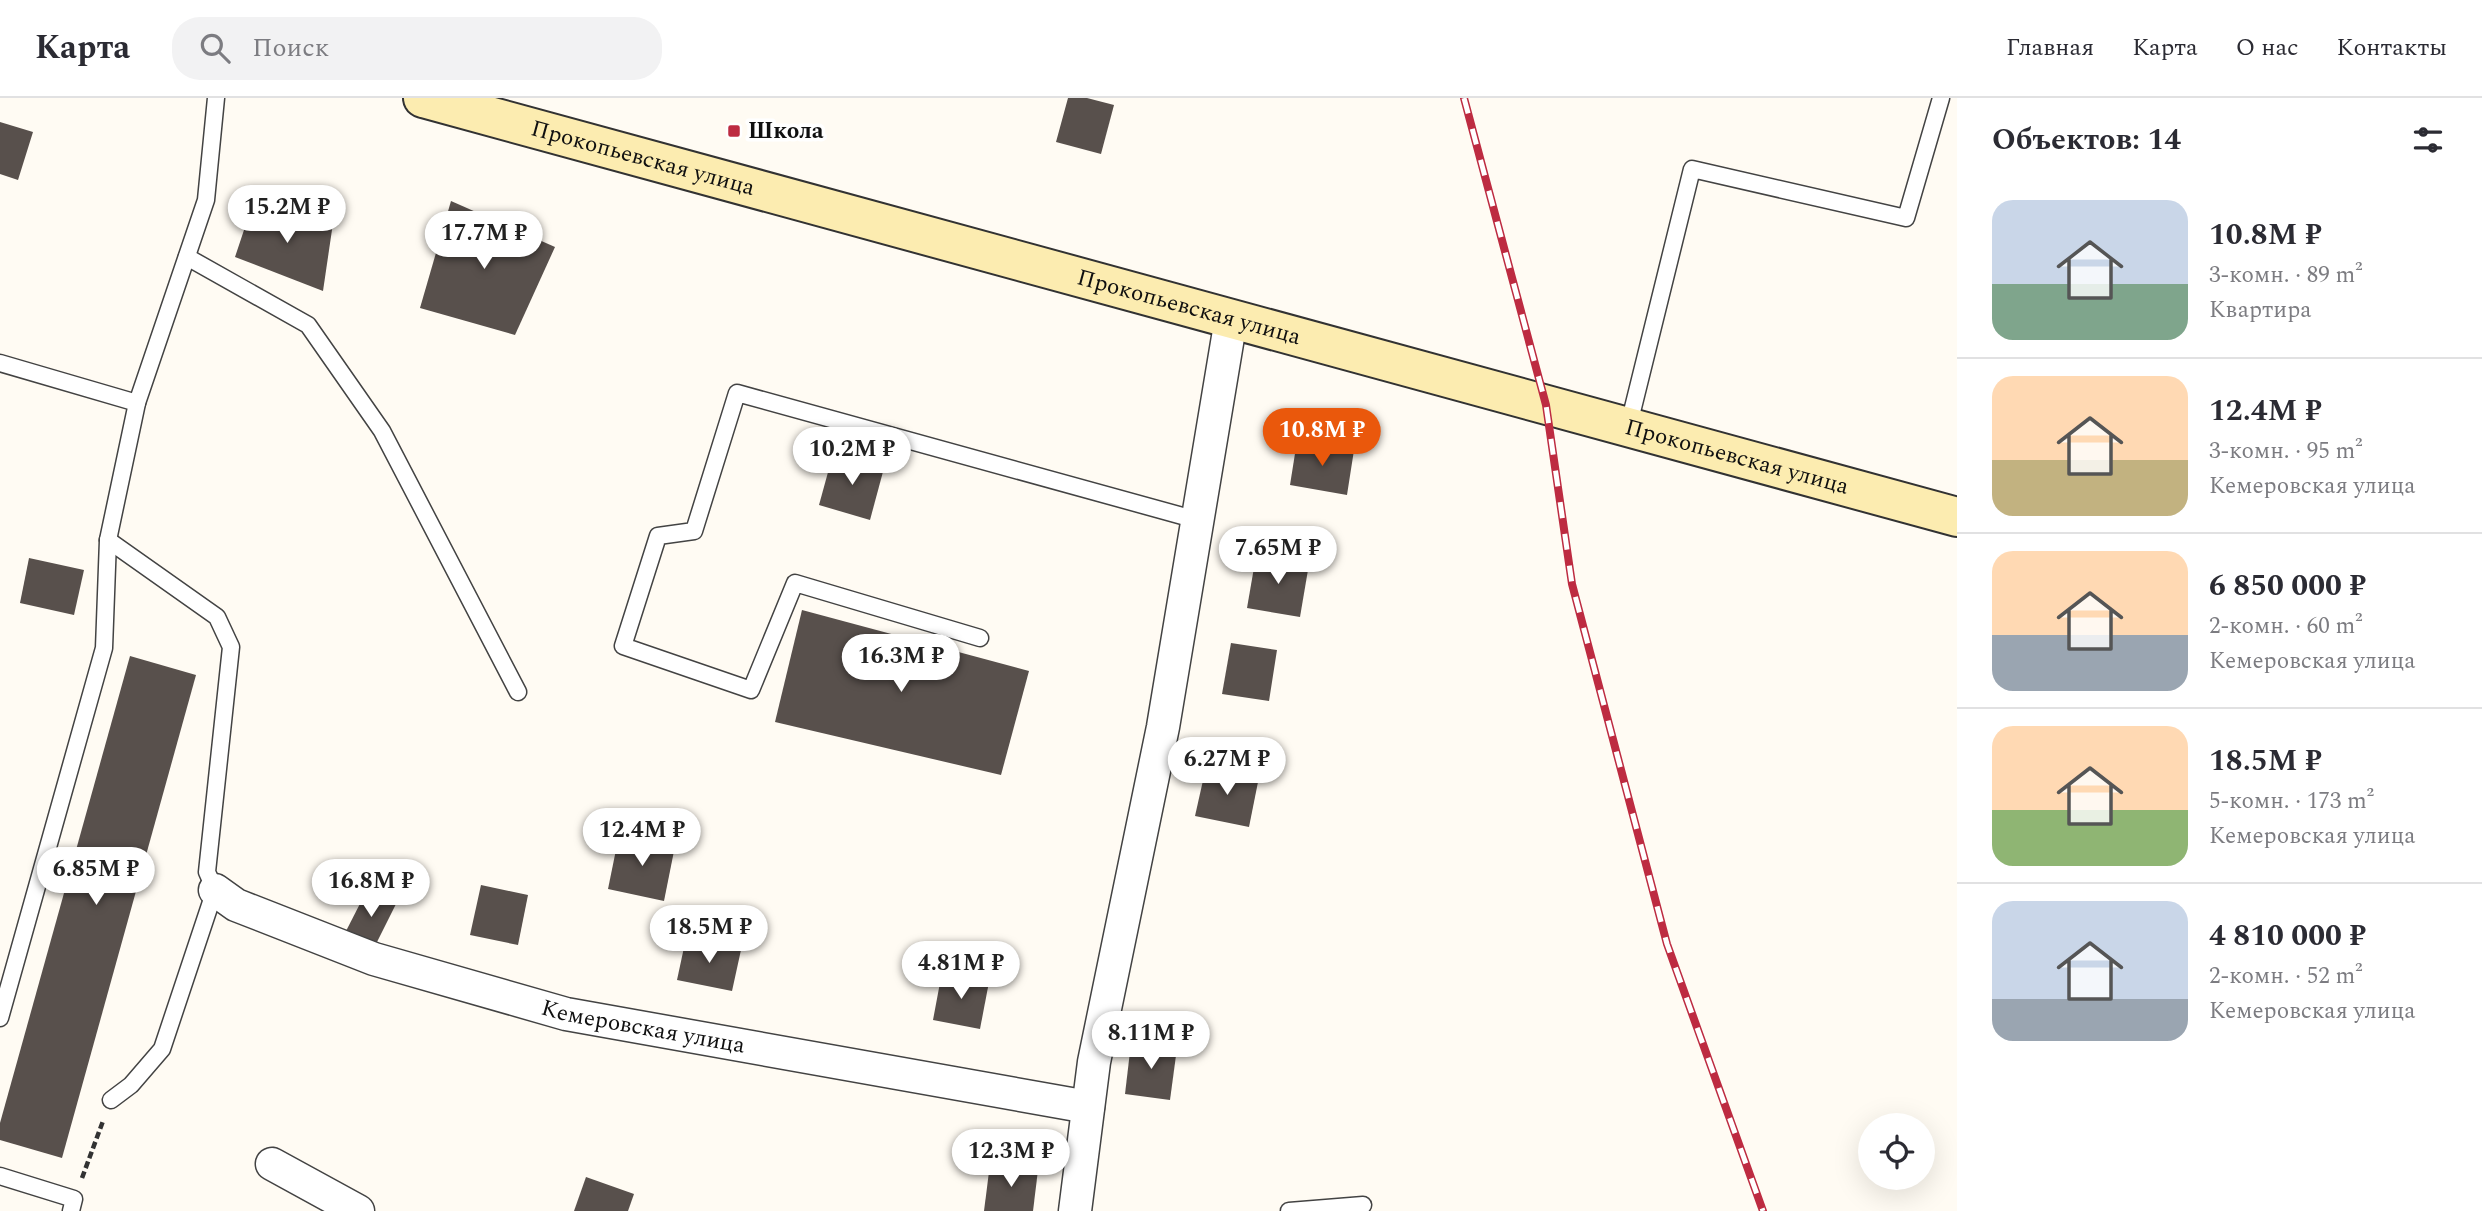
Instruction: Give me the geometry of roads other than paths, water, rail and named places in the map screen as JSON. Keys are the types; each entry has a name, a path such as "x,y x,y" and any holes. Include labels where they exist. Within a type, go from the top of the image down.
{"main road":[{"name":"Прокопьевская улица","path":"423,98 1957,517"}],"street":[{"path":"1075,1211 1094,1062 1163,727 1230,319"},
{"name":"Кемеровская улица","path":"215,890 236,905 374,959 566,1014 1088,1107"},
{"path":"272,1164 358,1211"}],"lane":[{"path":"0,1018 104,648 108,540 137,403 206,200 216,98"},
{"path":"1628,428 1692,169 1906,218 1941,98"},
{"path":"187,257 308,325 382,431 519,692"},
{"path":"0,363 137,403"},
{"path":"980,638 795,583 751,690 623,646 657,536 694,531 737,393 1197,520"},
{"path":"108,540 217,617 230,647 207,872 215,890 162,1049 131,1085 111,1100"},
{"path":"0,1176 73,1205"},
{"path":"1289,1211 1363,1205"}],"railway":[{"path":"1464,98 1546,405 1572,584 1667,944 1763,1211"}],"place":[{"name":"Школа","path":"734,131"}]}
